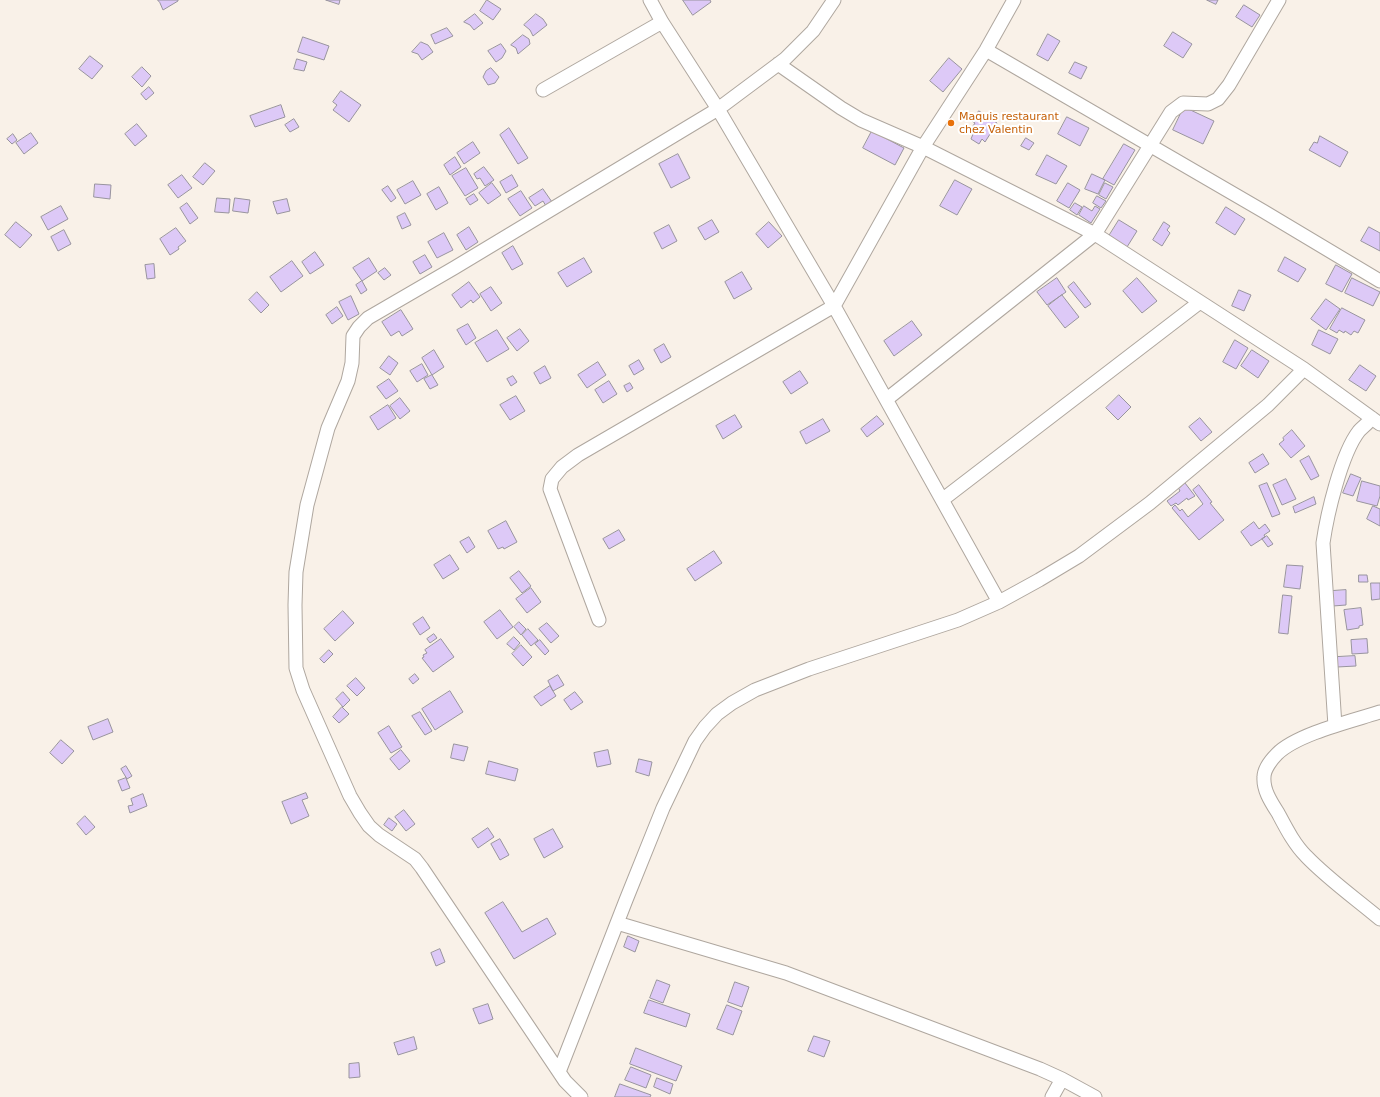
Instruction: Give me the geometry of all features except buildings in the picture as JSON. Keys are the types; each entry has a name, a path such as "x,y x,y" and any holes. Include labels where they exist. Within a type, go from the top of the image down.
{"street":[{"path":"650,0 662,22 718,109 834,306 999,602"},
{"path":"581,1097 565,1081 422,868 415,860 379,835 369,826 350,796 303,690 296,668 295,585 306,505 328,428 348,381 352,363 353,336 368,318 718,109 778,64 794,50 813,31 834,0"},
{"path":"599,620 550,489 552,479 562,467 591,448 834,306 923,147 986,50 1014,0"},
{"path":"886,399 1095,234 1171,112 1183,102 1208,104 1218,99 1229,85 1279,0"},
{"path":"543,90 662,22"},
{"path":"986,50 1380,281"},
{"path":"778,64 860,120 923,147 1095,234 1304,369 1376,421 1359,432 1348,450 1326,522 1323,543 1335,726"},
{"path":"942,500 1200,302"},
{"path":"559,1072 617,922 664,808 695,741 717,714 732,703 762,688 816,667 958,620 999,602 1079,556 1150,503 1268,405 1304,369"},
{"path":"1380,712 1309,735 1290,744 1278,753 1270,763 1264,776 1264,788 1272,804 1305,855 1380,919"},
{"path":"617,922 786,973 1023,1062 1062,1078 1095,1097"},
{"path":"1052,1097 1062,1078"}],"place":[{"name":"Maquis restaurant chez Valentin","path":"951,123"}]}
